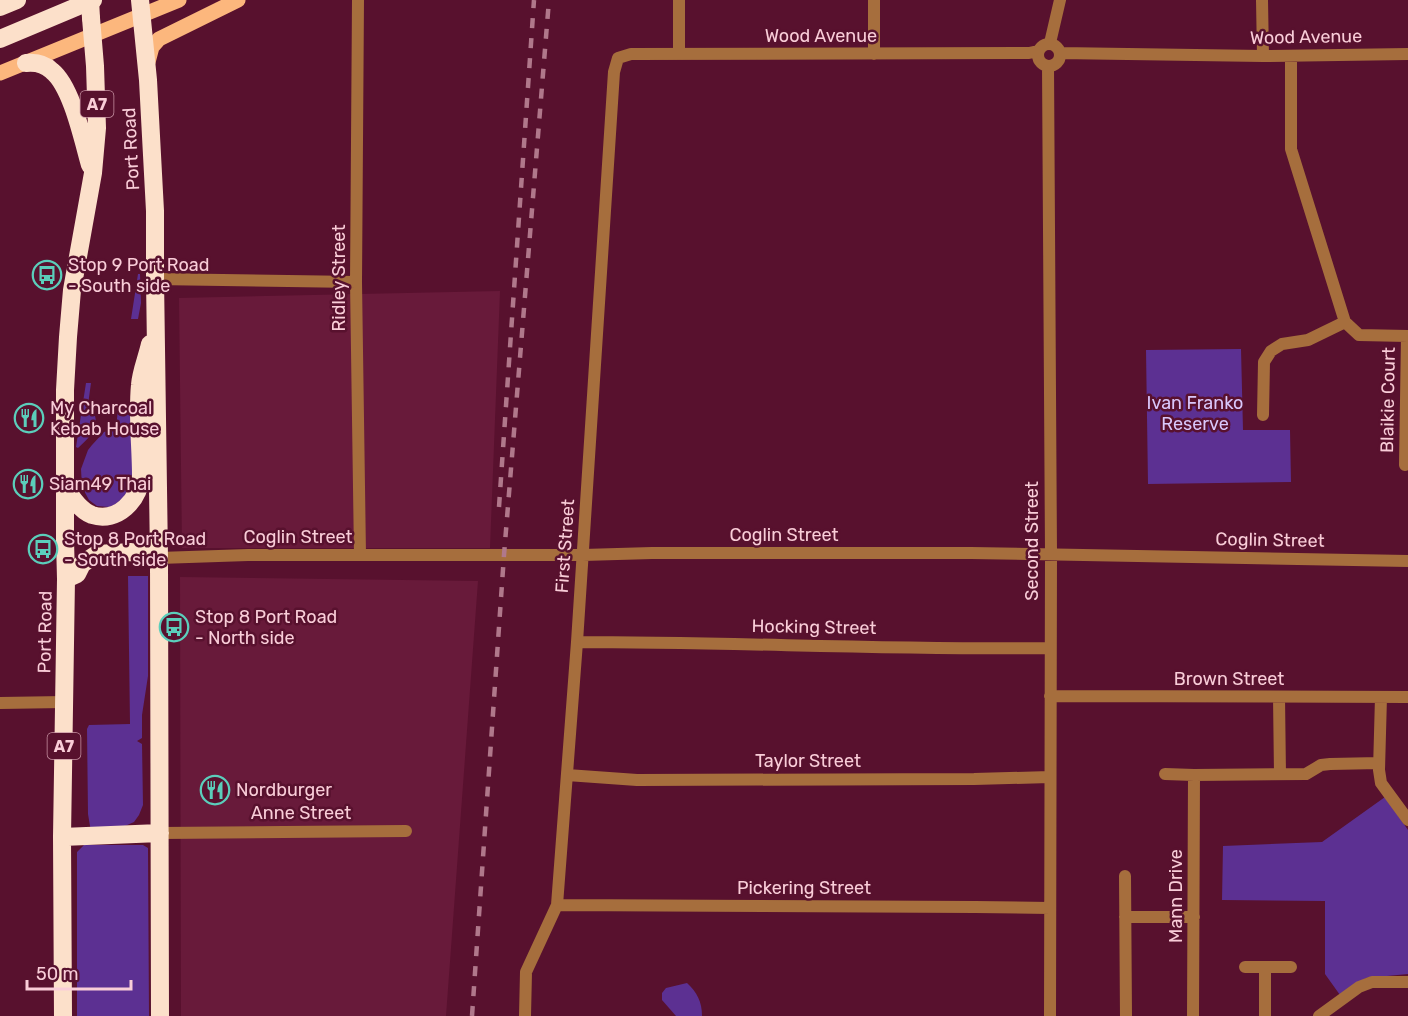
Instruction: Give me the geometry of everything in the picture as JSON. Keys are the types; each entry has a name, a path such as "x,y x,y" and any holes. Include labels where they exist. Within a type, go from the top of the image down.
{"highway":[{"path":"0,7 17,0"},
{"name":"Port Road","path":"141,7 148,80 155,211 159,558 160,1016"},
{"path":"0,39 92,13"},
{"name":"Port Road","path":"63,1016 65,390 70,303 93,173 97,128 92,13"},
{"path":"26,63 46,66 61,80 75,115 93,173"},
{"path":"65,488 89,514 95,515 108,516 119,513 136,496 141,476 140,388 155,322"},
{"path":"66,579 76,574 82,564 97,554 131,552 159,558"},
{"path":"62,837 160,833"}],"main road":[{"path":"0,73 26,63 92,13 179,0"},
{"path":"148,80 148,58 154,44 238,0"}],"street":[{"name":"Ridley Street","path":"358,0 356,282 360,555"},
{"path":"679,0 679,54"},
{"path":"873,54 874,0"},
{"path":"1050,43 1060,0"},
{"path":"1263,0 1263,56"},
{"path":"1050,43 1057,47 1060,53 1058,61 1048,66 1044,65 1039,59 1038,51 1043,45 1050,43"},
{"name":"Wood Avenue","path":"614,72 618,58 631,54 1029,53 1038,51"},
{"name":"Wood Avenue","path":"1060,53 1263,56 1408,54"},
{"path":"1291,56 1291,149 1345,322 1359,335 1407,336"},
{"name":"Second Street","path":"1048,66 1050,1016"},
{"name":"First Street","path":"525,1016 526,972 558,905 614,72"},
{"path":"155,279 356,282"},
{"path":"1263,415 1264,362 1271,351 1282,344 1308,340 1345,322"},
{"name":"Blaikie Court","path":"1405,465 1407,336"},
{"name":"Coglin Street","path":"159,558 248,555 652,553 1050,554 1408,561"},
{"name":"Hocking Street","path":"577,642 975,649 1050,648"},
{"name":"Brown Street","path":"1050,696 1408,697"},
{"path":"1279,697 1280,774"},
{"path":"1381,697 1378,763 1381,783 1408,820"},
{"path":"0,702 64,702"},
{"path":"1166,774 1194,776 1306,774 1321,765 1378,763"},
{"name":"Taylor Street","path":"567,775 637,780 1050,777"},
{"name":"Mann Drive","path":"1193,1016 1194,776"},
{"name":"Anne Street","path":"160,833 405,831"},
{"path":"1125,876 1126,1016"},
{"name":"Pickering Street","path":"558,905 1050,908"},
{"path":"1125,917 1194,917"},
{"path":"1245,967 1291,967"},
{"path":"1265,967 1265,1016"},
{"path":"1319,1016 1359,987 1372,982 1408,982"}],"shaded area":[{"path":"500,291 490,548 182,548 179,298"},
{"path":"180,577 478,581 446,1016 181,1016"}],"green space":[{"path":"138,274 140,274 141,303 138,319 131,319"},
{"name":"Ivan Franko Reserve","path":"1241,349 1243,430 1290,430 1291,482 1148,484 1146,350"},
{"path":"86,383 91,383 87,412 95,416 96,421 91,434 78,448 76,447"},
{"path":"118,409 131,409 133,470 128,490 122,499 109,507 97,506 89,500 82,487 81,469 92,445 104,432 116,428"},
{"path":"128,576 148,576 148,676 142,715 142,738 137,741 142,744 143,805 134,822 125,826 91,832 88,814 87,729 89,725 130,724"},
{"path":"1385,797 1408,830 1408,974 1366,978 1340,995 1325,974 1325,901 1222,900 1223,846 1322,842"},
{"path":"84,845 143,845 148,848 149,1016 77,1016 77,852"},
{"path":"687,983 698,998 702,1016 676,1016 662,1000 662,993 666,988"}],"railway":[{"path":"499,507 534,0"},
{"path":"472,1016 504,555 549,0"}],"place":[{"name":"Stop 9 Port Road - South side","path":"47,275"},
{"name":"My Charcoal Kebab House","path":"29,418"},
{"name":"Siam49 Thai","path":"28,484"},
{"name":"Stop 8 Port Road - South side","path":"43,549"},
{"name":"Stop 8 Port Road - North side","path":"174,627"},
{"name":"Nordburger","path":"215,790"}]}
